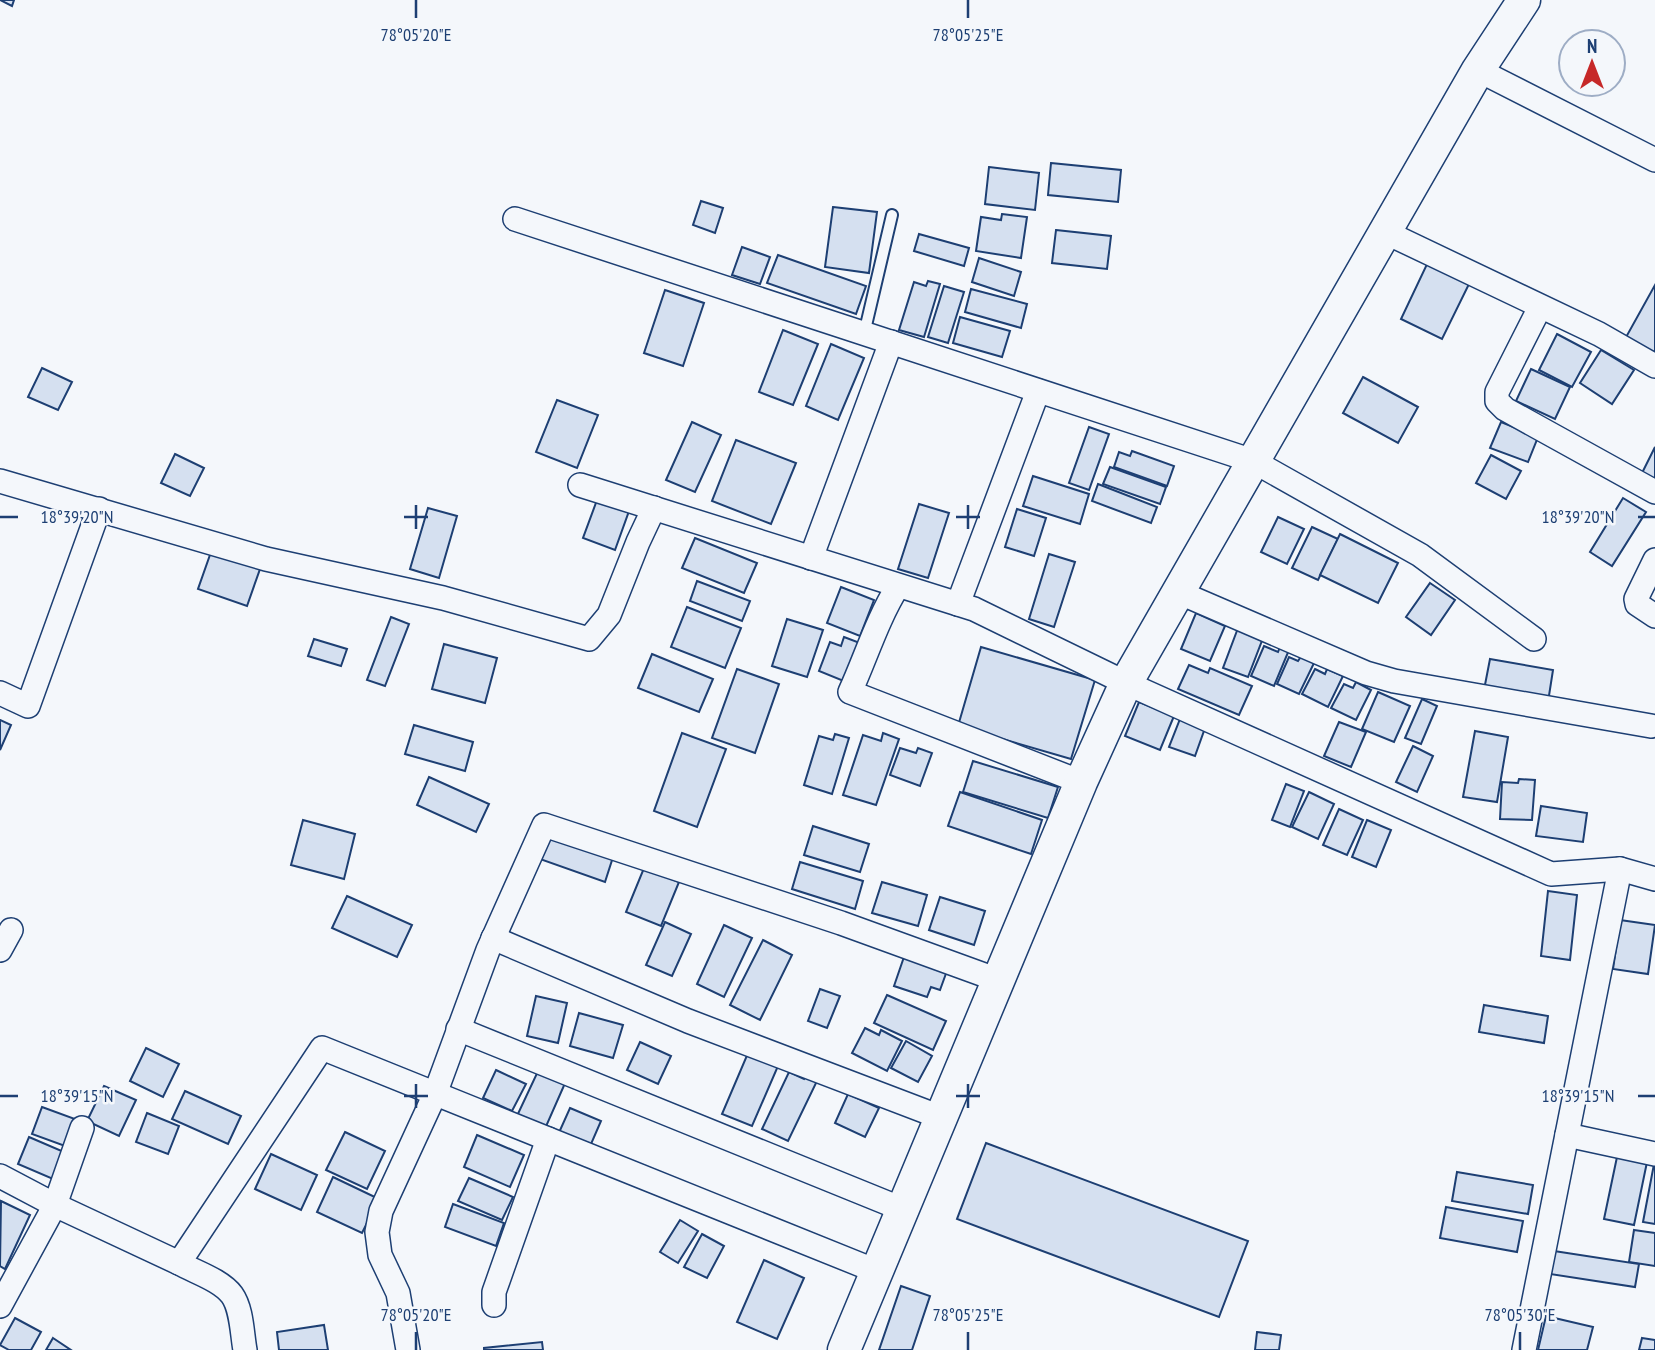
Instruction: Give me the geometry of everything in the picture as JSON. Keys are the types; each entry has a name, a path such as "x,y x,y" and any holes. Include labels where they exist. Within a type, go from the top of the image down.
{"street":[{"path":"844,1350 1081,782 1126,683 1478,70 1524,0"},
{"path":"1478,70 1655,160"},
{"path":"515,219 1253,461 1420,555 1534,639"},
{"path":"1385,232 1599,334 1655,366"},
{"path":"1540,307 1497,392 1497,401 1516,415 1655,492"},
{"path":"811,558 891,342"},
{"path":"958,604 1038,391"},
{"path":"0,481 267,559 443,598 589,639 609,615 654,508"},
{"path":"580,485 974,609 1126,683 1551,874 1620,869 1655,879"},
{"path":"0,692 28,706 99,509"},
{"path":"1655,560 1636,599 1637,604 1655,616"},
{"path":"898,586 883,611 866,659 850,692 1081,782"},
{"path":"1178,592 1366,673 1394,681 1651,726"},
{"path":"408,1350 398,1293 380,1255 377,1232 381,1211 435,1094 494,938 544,825 841,923 998,980"},
{"path":"1524,1350 1620,869"},
{"path":"494,938 688,1021 940,1117"},
{"path":"458,1029 902,1209"},
{"path":"179,1263 322,1048 876,1271"},
{"path":"0,1307 55,1205 82,1128"},
{"path":"1567,1135 1655,1154"},
{"path":"494,1305 494,1292 548,1139"},
{"path":"0,1176 221,1285 232,1295 237,1306 245,1350"}],"lane":[{"path":"864,334 892,215"}],"building":[{"path":"0,0 14,0 12,6"},
{"path":"1051,163 1121,170 1118,202 1048,195"},
{"path":"989,167 1039,173 1035,210 985,204"},
{"path":"701,201 723,208 715,233 693,225"},
{"path":"833,207 877,212 869,273 825,267"},
{"path":"1002,214 1027,217 1021,258 976,251 981,217 1001,220"},
{"path":"1056,230 1111,236 1107,269 1052,263"},
{"path":"919,234 969,248 964,266 914,251"},
{"path":"742,247 770,257 760,284 732,275"},
{"path":"778,255 866,286 856,314 767,283"},
{"path":"979,258 1021,272 1014,296 972,282"},
{"path":"1428,262 1470,282 1442,339 1401,319"},
{"path":"928,281 940,284 924,337 899,330 914,282 926,286"},
{"path":"1655,285 1655,350 1653,354 1625,339"},
{"path":"944,286 964,292 948,343 928,337"},
{"path":"971,289 1027,304 1021,328 965,312"},
{"path":"665,290 704,303 683,366 644,353"},
{"path":"960,317 1010,331 1002,357 953,343"},
{"path":"783,330 818,344 793,405 759,392"},
{"path":"1557,334 1591,352 1572,387 1539,370"},
{"path":"831,344 864,358 838,420 806,406"},
{"path":"1601,350 1634,370 1612,404 1580,383"},
{"path":"42,368 72,382 58,410 28,397"},
{"path":"1531,369 1570,387 1555,419 1516,401"},
{"path":"1363,377 1418,407 1398,443 1343,413"},
{"path":"557,400 598,415 577,468 536,452"},
{"path":"692,422 721,435 695,492 666,480"},
{"path":"1501,422 1538,437 1528,462 1490,448"},
{"path":"1089,427 1109,434 1089,490 1069,483"},
{"path":"736,440 796,463 771,524 712,501"},
{"path":"1655,447 1655,479 1642,473"},
{"path":"1132,451 1174,466 1167,486 1114,467 1119,452 1130,456"},
{"path":"175,454 204,468 190,496 161,483"},
{"path":"1491,455 1521,471 1506,499 1476,483"},
{"path":"1110,467 1166,487 1160,504 1103,484"},
{"path":"1033,476 1089,494 1080,524 1023,506"},
{"path":"1098,484 1157,507 1151,523 1092,501"},
{"path":"1623,498 1646,512 1612,566 1590,552"},
{"path":"597,500 629,511 615,550 583,538"},
{"path":"919,504 949,513 928,578 898,569"},
{"path":"428,508 457,516 439,578 410,569"},
{"path":"1017,509 1046,518 1034,556 1005,547"},
{"path":"1278,517 1304,529 1287,564 1261,552"},
{"path":"1312,527 1338,539 1318,580 1292,568"},
{"path":"1340,534 1398,563 1378,603 1320,575"},
{"path":"695,538 757,563 744,593 682,568"},
{"path":"211,552 260,569 247,606 198,589"},
{"path":"1049,554 1075,562 1054,627 1029,619"},
{"path":"697,581 750,601 742,621 690,601"},
{"path":"1430,583 1455,600 1431,635 1406,617"},
{"path":"841,587 874,600 860,636 827,623"},
{"path":"687,607 741,628 725,668 671,647"},
{"path":"1196,613 1225,626 1210,661 1181,649"},
{"path":"391,617 409,624 385,686 367,680"},
{"path":"787,619 823,630 807,677 772,666"},
{"path":"1238,628 1263,638 1248,677 1223,668"},
{"path":"844,637 860,643 846,682 819,671 830,642 841,646"},
{"path":"314,639 347,649 341,666 308,656"},
{"path":"444,644 497,658 485,703 432,689"},
{"path":"1264,646 1278,652 1280,647 1289,650 1274,686 1251,676"},
{"path":"981,647 1095,680 1071,759 958,726"},
{"path":"652,654 713,679 699,712 638,688"},
{"path":"1302,655 1315,661 1299,694 1277,684 1289,657 1298,661"},
{"path":"1490,659 1553,670 1548,702 1484,690"},
{"path":"1189,665 1208,673 1210,668 1252,686 1239,715 1178,689"},
{"path":"737,669 779,684 755,753 712,738"},
{"path":"1315,669 1325,674 1327,669 1343,676 1328,707 1302,694"},
{"path":"1356,682 1371,690 1356,720 1331,708 1344,684 1353,688"},
{"path":"1378,692 1410,706 1394,742 1362,729"},
{"path":"1422,699 1437,706 1421,744 1405,738"},
{"path":"1139,702 1174,716 1160,750 1125,736"},
{"path":"1180,719 1205,728 1195,756 1169,747"},
{"path":"0,720 11,725 0,750"},
{"path":"1339,722 1366,732 1351,767 1324,756"},
{"path":"414,725 473,742 465,771 405,754"},
{"path":"1475,731 1508,737 1497,802 1463,797"},
{"path":"682,733 726,749 697,827 654,811"},
{"path":"883,733 899,739 876,805 843,795 863,735 881,741"},
{"path":"835,734 849,738 832,794 804,785 819,736 833,740"},
{"path":"1413,746 1433,756 1417,792 1396,782"},
{"path":"900,748 916,753 918,748 932,753 920,786 890,775"},
{"path":"973,761 1058,787 1048,818 963,792"},
{"path":"429,777 489,804 476,832 417,805"},
{"path":"1519,779 1535,780 1532,820 1500,819 1502,782 1518,783"},
{"path":"1286,784 1304,791 1290,827 1272,820"},
{"path":"960,792 1042,820 1031,854 948,826"},
{"path":"1309,792 1334,804 1318,839 1292,827"},
{"path":"1541,806 1587,813 1583,842 1536,836"},
{"path":"1339,809 1363,820 1347,855 1323,845"},
{"path":"303,820 355,834 344,879 291,865"},
{"path":"1367,820 1391,830 1376,867 1352,857"},
{"path":"813,826 869,844 860,872 804,855"},
{"path":"546,833 613,857 605,882 537,858"},
{"path":"800,862 863,881 855,909 792,889"},
{"path":"644,868 679,882 661,926 626,912"},
{"path":"882,882 927,895 918,926 872,913"},
{"path":"1548,891 1577,895 1570,960 1541,956"},
{"path":"347,896 412,925 397,957 332,928"},
{"path":"940,897 985,911 974,945 929,930"},
{"path":"1620,920 1655,925 1648,974 1613,969"},
{"path":"665,922 691,934 672,976 646,965"},
{"path":"724,925 752,938 724,997 697,984"},
{"path":"763,940 792,955 760,1020 730,1005"},
{"path":"905,954 948,968 940,990 931,987 927,997 894,986"},
{"path":"820,989 840,996 827,1028 808,1021"},
{"path":"887,995 946,1021 933,1050 874,1023"},
{"path":"536,996 567,1003 558,1043 527,1036"},
{"path":"1484,1005 1548,1016 1544,1043 1479,1032"},
{"path":"579,1013 623,1025 613,1058 570,1046"},
{"path":"865,1028 879,1035 881,1030 902,1041 887,1071 852,1053"},
{"path":"906,1041 932,1056 918,1082 891,1068"},
{"path":"640,1042 671,1056 658,1084 627,1070"},
{"path":"146,1048 179,1064 163,1097 130,1081"},
{"path":"748,1053 778,1066 752,1126 722,1114"},
{"path":"539,1069 566,1081 544,1131 516,1118"},
{"path":"496,1070 526,1084 512,1111 483,1098"},
{"path":"789,1072 804,1079 806,1075 817,1081 788,1141 762,1129"},
{"path":"104,1086 136,1100 119,1136 87,1121"},
{"path":"185,1091 241,1116 228,1144 172,1119"},
{"path":"848,1094 879,1108 865,1137 835,1123"},
{"path":"42,1107 75,1119 65,1146 32,1134"},
{"path":"570,1108 601,1121 588,1151 557,1137"},
{"path":"147,1113 179,1126 168,1154 136,1142"},
{"path":"345,1132 385,1151 367,1189 326,1170"},
{"path":"477,1135 524,1155 510,1187 464,1167"},
{"path":"29,1137 64,1152 53,1179 18,1164"},
{"path":"986,1143 1248,1241 1219,1317 957,1219"},
{"path":"271,1154 317,1175 301,1210 255,1189"},
{"path":"1617,1157 1647,1162 1634,1225 1604,1219"},
{"path":"1655,1164 1655,1224 1643,1222"},
{"path":"1457,1172 1533,1185 1528,1214 1452,1201"},
{"path":"333,1177 379,1199 362,1233 317,1212"},
{"path":"469,1178 513,1197 502,1220 458,1201"},
{"path":"1,1201 30,1215 5,1269 0,1266"},
{"path":"453,1204 504,1223 496,1246 445,1227"},
{"path":"1446,1207 1523,1221 1517,1252 1440,1238"},
{"path":"680,1220 698,1231 678,1263 660,1252"},
{"path":"1634,1230 1655,1233 1655,1266 1629,1262"},
{"path":"702,1234 724,1246 707,1278 684,1267"},
{"path":"1554,1251 1639,1264 1635,1287 1550,1274"},
{"path":"764,1260 804,1278 777,1339 737,1322"},
{"path":"901,1286 930,1296 912,1350 879,1350"},
{"path":"1546,1316 1593,1327 1587,1350 1538,1350"},
{"path":"15,1318 41,1332 31,1350 9,1350 0,1345"},
{"path":"324,1325 328,1350 279,1350 277,1332"},
{"path":"1257,1332 1281,1335 1279,1350 1255,1350"},
{"path":"53,1338 71,1350 46,1350"},
{"path":"1642,1338 1655,1340 1655,1350 1639,1350"},
{"path":"542,1342 543,1350 484,1350 484,1348"}]}
